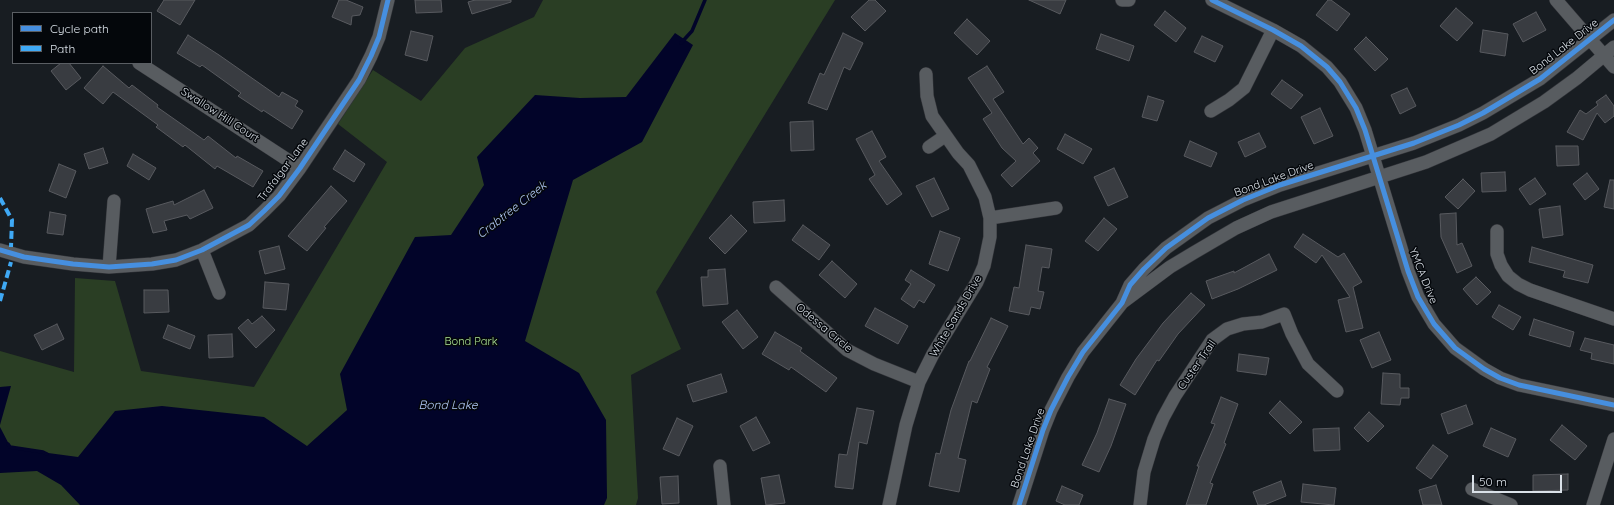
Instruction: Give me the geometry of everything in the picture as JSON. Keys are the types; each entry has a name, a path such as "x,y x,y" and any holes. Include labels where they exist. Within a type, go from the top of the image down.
{"street":[{"name":"Trafalgar Lane","path":"0,250 24,257 109,267 152,264 176,260 202,250 249,225 279,196 300,168 359,80 379,37 388,0"},
{"path":"1122,0 1129,0"},
{"name":"YMCA Drive","path":"1212,0 1288,38 1313,55 1328,68 1340,82 1356,108 1380,177 1408,271 1418,297 1431,319 1455,348 1484,369 1500,378 1519,385 1614,405"},
{"path":"1556,0 1590,39 1609,51 1614,67"},
{"name":"Bond Lake Drive","path":"1019,505 1051,410 1083,352 1122,302 1130,285 1166,248 1208,218 1263,191 1435,136 1483,113 1540,79 1614,20"},
{"path":"1211,111 1229,100 1244,88 1273,30"},
{"name":"Bond Lake Drive","path":"1122,302 1170,267 1236,228 1271,212 1426,162 1491,134 1544,102 1577,78 1609,51"},
{"name":"Swallow Hill Court","path":"141,64 300,168"},
{"name":"White Sands Drive","path":"892,504 906,425 919,382 933,354 977,282 984,266 990,238 990,218 985,197 972,172 932,116 926,74"},
{"path":"929,147 945,136"},
{"path":"109,267 114,201"},
{"path":"990,218 1056,208"},
{"path":"1497,231 1498,254 1501,265 1508,276 1518,284 1530,290 1614,319"},
{"path":"202,250 219,293"},
{"name":"Odessa Circle","path":"776,287 847,350 874,364 919,382"},
{"name":"Custer Trail","path":"1140,505 1144,472 1160,424 1175,396 1212,340 1228,329 1243,324 1262,322 1284,314 1297,345 1308,364 1337,391"},
{"path":"1592,505 1614,439"},
{"path":"720,466 724,505"},
{"path":"1472,489 1511,505"}],"green space":[{"name":"Bond Park","path":"543,0 835,0 656,292 681,349 631,375 638,498 636,505 0,505 0,351 74,372 75,278 115,281 141,371 254,387 387,162 338,124 373,70 421,101 465,48 534,17"}],"water":[{"name":"Bond Lake","path":"675,33 693,45 642,142 573,180 525,341 579,373 606,420 607,498 604,505 80,505 61,485 37,471 0,473 0,427 11,448 78,457 115,411 162,406 264,417 307,446 347,410 340,374 415,237 451,235 484,185 477,157 535,95 580,98 626,97"},
{"path":"11,386 0,425 0,387"}],"building":[{"path":"164,0 195,0 180,25 157,11"},
{"path":"339,0 346,0 363,7 360,15 352,16 351,25 332,17"},
{"path":"415,0 441,0 442,12 416,13"},
{"path":"475,0 511,0 511,2 472,14 468,2"},
{"path":"869,0 875,0 886,11 865,31 851,17"},
{"path":"1029,0 1066,0 1060,14"},
{"path":"1328,0 1331,0 1350,14 1337,31 1316,15"},
{"path":"1456,8 1473,23 1457,41 1440,26"},
{"path":"1165,11 1186,28 1176,42 1154,25"},
{"path":"1536,12 1546,30 1523,42 1513,24"},
{"path":"967,19 990,41 977,55 954,33"},
{"path":"1483,30 1508,34 1505,56 1480,52"},
{"path":"411,31 433,36 427,61 405,55"},
{"path":"843,33 863,43 850,70 844,67 827,110 808,103 820,73 824,75"},
{"path":"1101,34 1134,46 1129,61 1096,49"},
{"path":"188,35 279,97 282,92 298,101 295,106 303,111 292,129 238,96 241,93 202,65 200,67 177,53"},
{"path":"1202,36 1223,46 1215,62 1194,52"},
{"path":"1366,37 1388,59 1375,71 1354,49"},
{"path":"60,64 70,64 81,78 66,90 51,71"},
{"path":"103,66 129,88 132,85 158,105 157,107 204,140 208,136 236,158 237,156 263,171 253,187 217,166 215,169 185,145 183,147 156,127 158,125 113,92 103,104 84,88"},
{"path":"987,66 1004,92 993,99 1023,144 1029,138 1038,148 1033,153 1040,161 1012,187 1001,175 1016,161 1002,148 983,119 992,113 968,78"},
{"path":"1282,80 1303,95 1291,109 1271,94"},
{"path":"1407,88 1416,106 1400,114 1391,95"},
{"path":"1606,95 1614,106 1614,116 1605,123 1597,113 1583,140 1567,132 1580,110 1586,114 1598,105 1596,102"},
{"path":"1148,96 1164,101 1157,121 1142,117"},
{"path":"1320,108 1333,136 1314,144 1301,117"},
{"path":"813,121 814,150 791,151 790,122"},
{"path":"872,131 886,157 879,161 902,194 887,205 869,179 875,175 856,139"},
{"path":"1259,133 1266,147 1245,157 1238,142"},
{"path":"1065,134 1092,149 1083,164 1057,149"},
{"path":"1190,141 1217,153 1211,167 1184,156"},
{"path":"1556,146 1578,146 1579,165 1557,166"},
{"path":"103,148 108,163 89,169 84,154"},
{"path":"345,150 365,164 354,182 333,169"},
{"path":"133,154 156,168 149,180 127,166"},
{"path":"59,164 76,171 66,198 49,191"},
{"path":"1114,168 1128,197 1108,206 1094,177"},
{"path":"1505,172 1506,191 1482,192 1481,173"},
{"path":"1587,173 1599,189 1585,200 1573,184"},
{"path":"934,178 949,209 932,217 916,186"},
{"path":"1535,178 1546,194 1530,205 1519,189"},
{"path":"1463,179 1475,191 1458,209 1445,197"},
{"path":"1610,180 1614,180 1614,209 1604,207"},
{"path":"331,186 347,201 324,227 326,228 307,251 288,236"},
{"path":"204,190 213,208 190,219 187,215 164,221 167,230 153,233 146,209 173,201 174,205"},
{"path":"784,200 785,221 754,223 753,202"},
{"path":"1560,206 1563,235 1543,238 1539,209"},
{"path":"50,212 66,215 63,235 47,233"},
{"path":"1456,213 1457,245 1462,243 1472,266 1457,273 1441,237 1440,214"},
{"path":"731,215 747,231 725,254 709,238"},
{"path":"1104,218 1117,229 1098,251 1085,241"},
{"path":"803,225 830,245 819,260 792,240"},
{"path":"940,231 960,238 948,271 929,264"},
{"path":"1303,234 1338,257 1344,253 1362,282 1353,287 1363,328 1346,332 1338,300 1350,297 1322,255 1316,263 1294,247"},
{"path":"1026,245 1052,249 1049,268 1042,267 1038,291 1044,292 1040,309 1031,307 1029,315 1009,311 1014,287 1019,288"},
{"path":"279,246 285,269 265,274 259,251"},
{"path":"1532,247 1593,265 1588,283 1563,277 1565,271 1529,262"},
{"path":"1269,254 1277,270 1238,289 1212,299 1206,281 1234,271 1234,273"},
{"path":"832,261 857,284 845,298 819,275"},
{"path":"725,269 728,304 703,306 701,277 708,277 708,270"},
{"path":"911,270 935,285 924,303 919,300 914,308 901,299 911,284 905,280"},
{"path":"1476,277 1491,292 1477,305 1463,289"},
{"path":"265,282 289,284 286,310 263,308"},
{"path":"144,290 168,290 169,312 144,313"},
{"path":"1191,293 1205,305 1178,334 1159,361 1157,360 1135,395 1120,385 1136,359 1163,323"},
{"path":"1499,305 1521,317 1513,330 1492,317"},
{"path":"875,308 908,326 898,344 865,326"},
{"path":"737,310 758,337 743,349 722,322"},
{"path":"262,316 275,330 256,348 238,328 248,319 252,324"},
{"path":"991,318 1008,326 987,367 990,369 977,403 972,401 958,458 966,460 959,492 929,486 936,453 940,454 951,410 969,361"},
{"path":"1534,319 1574,332 1570,347 1529,335"},
{"path":"57,324 64,339 42,350 34,335"},
{"path":"168,325 195,336 190,349 163,338"},
{"path":"775,332 802,348 800,351 837,378 826,392 791,367 789,370 762,354"},
{"path":"1379,332 1391,360 1372,368 1360,340"},
{"path":"232,334 233,357 209,358 208,335"},
{"path":"1585,338 1614,345 1614,364 1591,359 1592,353 1580,350"},
{"path":"1239,354 1269,358 1266,375 1237,371"},
{"path":"1383,373 1400,374 1400,388 1409,388 1409,398 1401,398 1400,405 1381,404"},
{"path":"721,374 727,392 693,402 687,385"},
{"path":"1221,397 1238,404 1224,443 1226,444 1210,483 1213,484 1206,505 1186,505 1199,466 1197,466 1215,424 1211,423"},
{"path":"1109,399 1126,404 1111,446 1099,472 1082,465 1097,433"},
{"path":"1280,401 1302,422 1290,434 1269,413"},
{"path":"1466,405 1473,424 1448,434 1441,414"},
{"path":"857,408 874,411 867,444 859,442 853,489 835,487 839,454 847,455"},
{"path":"1369,412 1384,426 1368,442 1354,428"},
{"path":"756,417 770,443 753,451 740,426"},
{"path":"677,418 693,426 679,456 663,449"},
{"path":"1562,425 1587,446 1575,460 1550,440"},
{"path":"1339,428 1340,450 1314,451 1313,429"},
{"path":"1491,428 1516,439 1508,457 1483,446"},
{"path":"1433,445 1448,456 1431,479 1416,468"},
{"path":"1568,474 1568,490 1533,491 1533,475"},
{"path":"779,475 785,503 766,505 761,478"},
{"path":"678,476 679,503 662,504 660,477"},
{"path":"1281,481 1286,496 1264,505 1258,505 1253,492"},
{"path":"1303,484 1336,488 1334,505 1301,502"},
{"path":"1436,485 1442,505 1423,505 1419,490"},
{"path":"1062,486 1083,495 1079,505 1065,505 1056,501"}],"waterway":[{"name":"Crabtree Creek","path":"681,43 692,31 705,0"},
{"path":"8,444 10,447 43,452 47,454"}],"marked path":[{"path":"0,198 12,220 11,247"},
{"path":"0,301 11,262"}],"cycle path":[{"path":"0,250 24,257 73,264 109,267 152,264 176,260 202,250 249,225 279,196 300,168 359,80 379,37 388,0"},
{"path":"1212,0 1273,30 1301,46 1327,67 1340,82 1356,108 1365,130 1408,271 1418,297 1434,324 1455,348 1484,369 1500,378 1519,385 1614,405"},
{"path":"1019,505 1043,430 1051,410 1068,377 1083,352 1122,303 1130,285 1166,248 1208,218 1243,200 1280,185 1414,143 1459,125 1483,113 1540,79 1614,20"}]}
